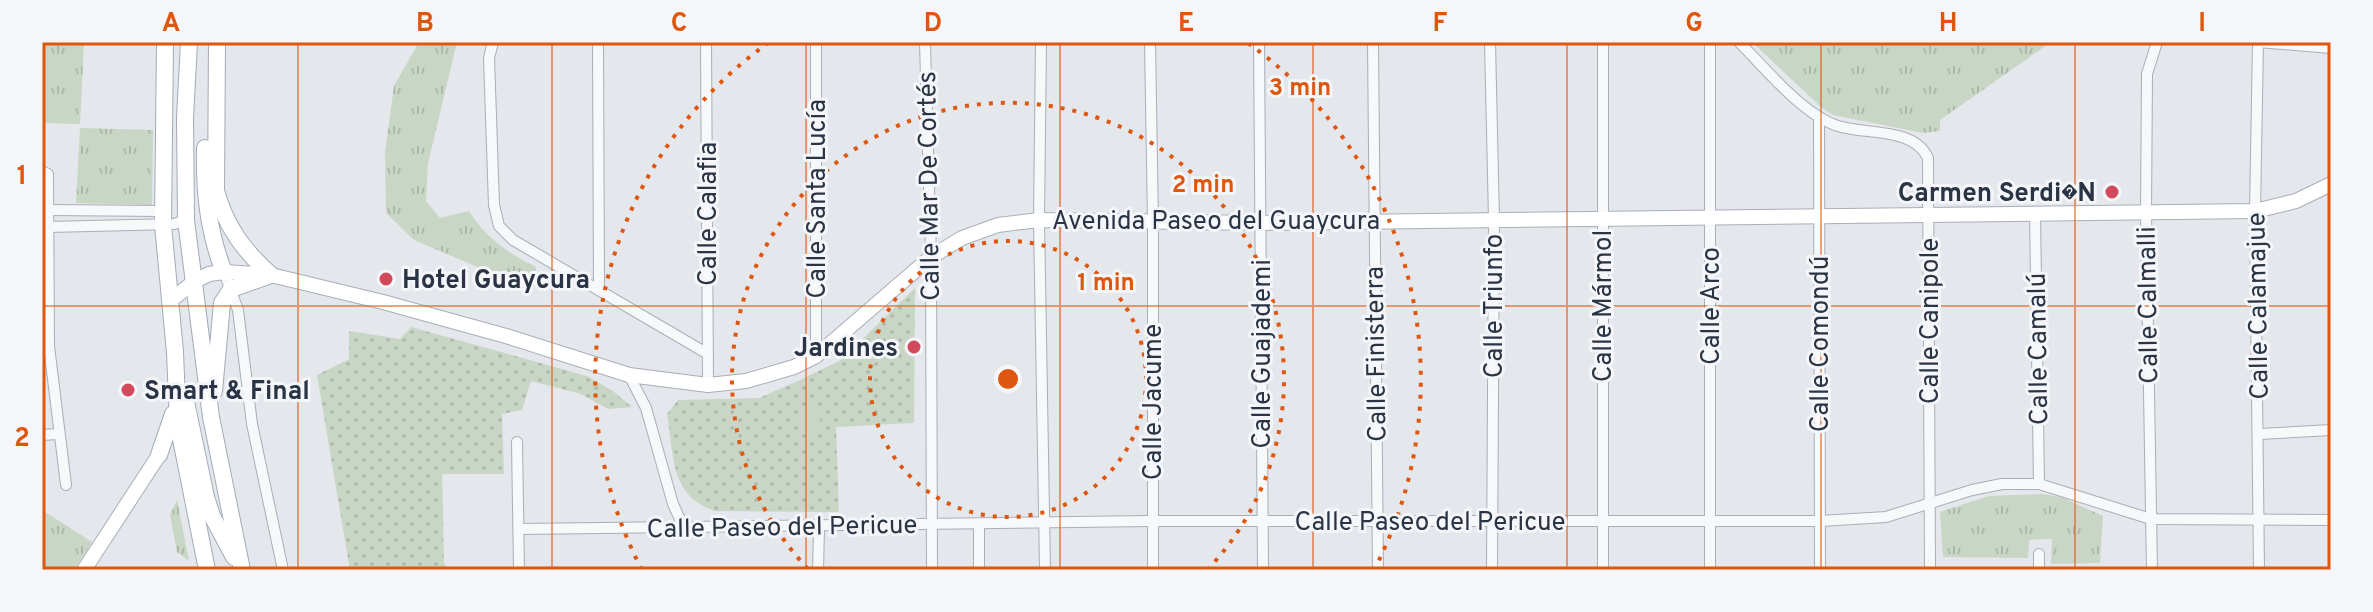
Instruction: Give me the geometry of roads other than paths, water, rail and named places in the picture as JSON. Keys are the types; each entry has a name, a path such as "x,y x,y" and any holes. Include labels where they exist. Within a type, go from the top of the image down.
{"main road":[{"path":"165,42 163,218 178,424 207,570"},
{"path":"189,42 185,118 186,220 211,417 242,570"},
{"path":"206,42 205,191 212,238 224,272"},
{"path":"211,417 220,310 231,289 271,275 238,242 216,191 217,42"},
{"path":"175,352 206,497 212,516 242,570"},
{"path":"159,455 167,439 177,401"}],"street":[{"path":"493,42 489,72 494,205 499,226 513,240 708,354"},
{"path":"598,42 599,290"},
{"name":"Calle Calafia","path":"706,42 708,385"},
{"name":"Calle Santa Lucía","path":"816,42 816,356"},
{"name":"Calle Mar De Cortés","path":"925,42 931,257 932,570"},
{"path":"1041,42 1039,220 1045,570"},
{"name":"Calle Jacume","path":"1150,42 1153,570"},
{"name":"Calle Guajademi","path":"1259,42 1263,570"},
{"name":"Calle Finisterra","path":"1373,42 1378,570"},
{"name":"Calle Triunfo","path":"1490,42 1494,220 1492,570"},
{"name":"Calle Mármol","path":"1603,42 1603,570"},
{"name":"Calle Arco","path":"1710,42 1710,570"},
{"name":"Calle Canipole","path":"1739,42 1819,117 1838,126 1904,137 1924,150 1929,167 1930,570"},
{"name":"Calle Calmalli","path":"2152,570 2147,74 2157,42"},
{"path":"2258,42 2331,48"},
{"name":"Calle Calamajue","path":"2258,42 2255,211 2259,570"},
{"name":"Calle Comondú","path":"1819,117 1820,570"},
{"path":"42,171 48,174 46,346 66,485"},
{"name":"Avenida Paseo del Guaycura","path":"170,301 209,274 271,275 424,313 629,375 708,385 771,375 816,356 931,257 981,230 1039,220 1260,223 2255,211 2296,201 2331,184"},
{"path":"48,210 94,211 163,218 180,223 186,220"},
{"path":"94,211 94,227"},
{"name":"Calle Camalú","path":"2035,213 2039,484"},
{"path":"48,227 94,227 163,218"},
{"path":"224,272 238,310 252,424 283,570"},
{"path":"629,375 646,408 673,504 684,528"},
{"path":"2259,434 2331,430"},
{"path":"42,435 58,434"},
{"path":"517,442 519,570"},
{"path":"84,570 159,455"},
{"name":"Calle Paseo del Pericue","path":"519,529 1262,520 1820,521 1886,517 1972,490 2002,484 2039,484 2151,519 2331,520"},
{"path":"979,524 979,570"},
{"path":"818,570 819,527"},
{"path":"2039,554 2039,570"}],"place":[{"name":"Carmen Serdi�N","path":"2112,192"},
{"name":"Hotel Guaycura","path":"386,279"},
{"name":"Jardines","path":"914,347"},
{"name":"Smart & Final","path":"128,390"}]}
